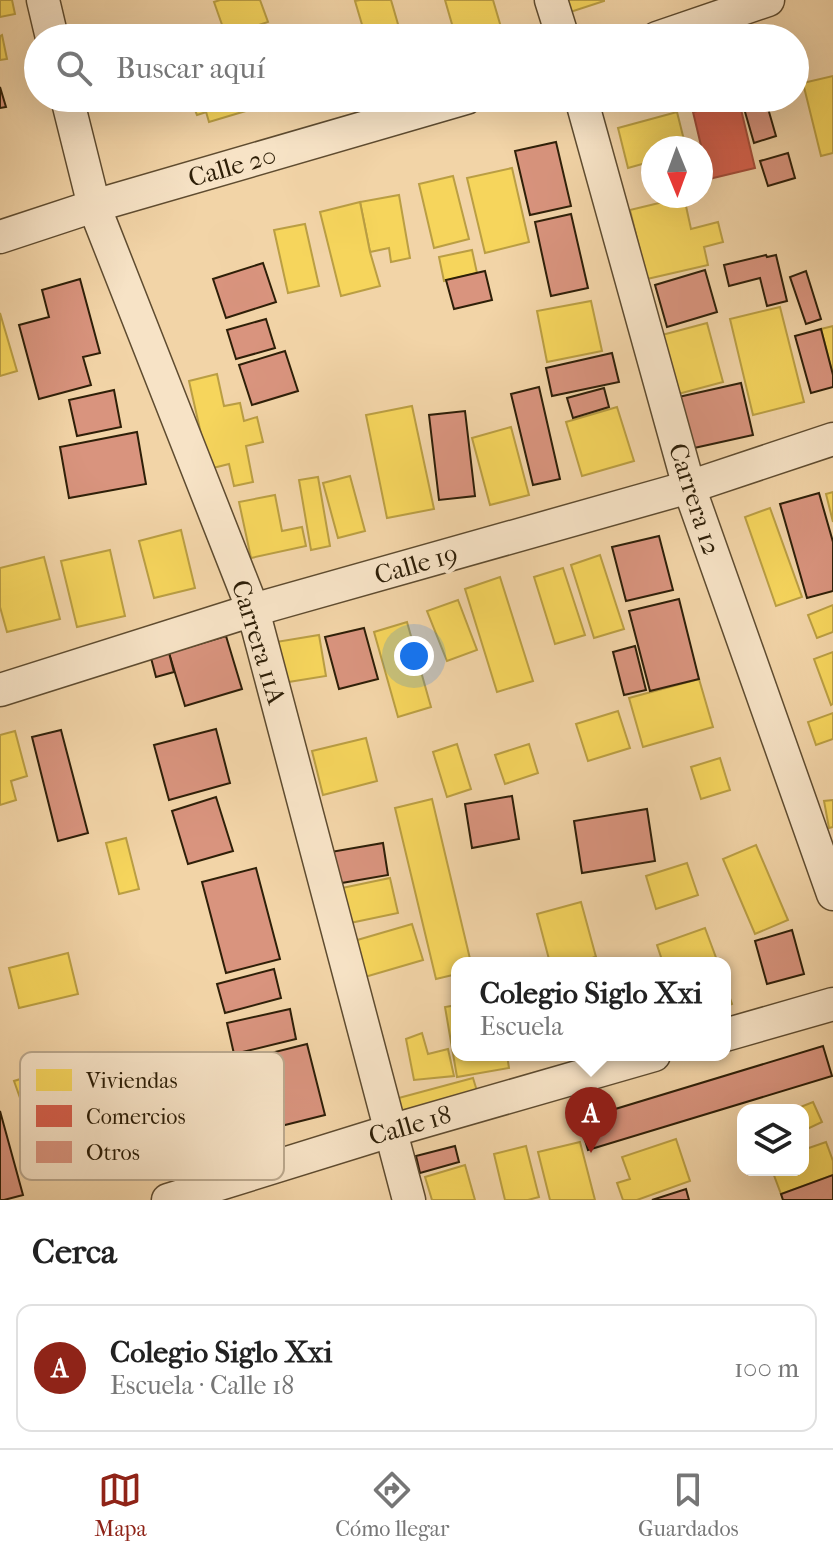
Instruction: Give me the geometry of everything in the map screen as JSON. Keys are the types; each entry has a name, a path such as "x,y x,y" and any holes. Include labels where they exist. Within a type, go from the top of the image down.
{"street":[{"path":"43,0 49,24"},
{"path":"551,0 559,24"},
{"path":"698,24 768,0"},
{"name":"Carrera 11A","path":"70,112 94,206 253,610 409,1200"},
{"name":"Calle 20","path":"0,237 94,206 418,112"},
{"name":"Carrera 12","path":"585,112 689,487 833,894"},
{"name":"Calle 19","path":"0,690 253,610 689,487 833,439"},
{"path":"731,1033 833,1004"},
{"name":"Calle 18","path":"284,1164 633,1061"},
{"name":"Calle 18","path":"168,1200 232,1180"}],"building: Viviendas":[{"path":"0,0 12,0 15,14 0,17"},
{"path":"260,0 268,22 222,24 214,2"},
{"path":"391,0 398,24 362,24 355,1"},
{"path":"445,0 493,0 500,24 452,24"},
{"path":"546,0 604,0 604,1 552,18"},
{"path":"0,36 7,59 0,60"},
{"path":"833,76 833,153 821,156 809,107 809,82"},
{"path":"206,112 242,112 209,122"},
{"path":"677,112 683,136 641,136 641,164 628,168 618,128"},
{"path":"512,168 529,242 485,253 467,178"},
{"path":"453,176 469,239 434,248 419,184"},
{"path":"399,195 410,258 391,262 389,248 370,252 360,202"},
{"path":"360,202 380,286 341,296 320,212"},
{"path":"686,208 691,229 718,222 723,242 704,247 708,265 647,279 630,210"},
{"path":"305,224 319,286 288,293 274,230"},
{"path":"472,250 477,273 444,281 439,257"},
{"path":"591,301 602,351 547,362 537,311"},
{"path":"780,307 804,402 753,415 730,319"},
{"path":"0,313 17,371 0,376"},
{"path":"707,323 723,382 678,394 662,335"},
{"path":"833,326 833,375 821,329"},
{"path":"217,374 224,406 240,403 244,421 257,417 263,442 246,446 253,482 234,486 229,464 209,469 189,381"},
{"path":"412,406 434,509 387,518 366,415"},
{"path":"617,407 634,461 582,476 566,422"},
{"path":"511,427 529,495 490,505 472,438"},
{"path":"350,476 365,531 338,538 323,483"},
{"path":"318,477 330,546 311,550 299,480"},
{"path":"833,492 833,522 826,494"},
{"path":"275,495 282,531 302,527 306,546 251,558 239,502"},
{"path":"770,508 802,597 776,606 745,517"},
{"path":"181,530 195,588 154,598 139,541"},
{"path":"110,550 125,616 77,627 61,561"},
{"path":"600,555 624,629 594,638 571,565"},
{"path":"44,557 60,619 7,632 0,607 0,568"},
{"path":"563,568 585,635 555,644 534,577"},
{"path":"500,577 533,681 497,692 465,589"},
{"path":"458,600 477,650 447,661 427,611"},
{"path":"833,605 833,632 817,638 808,615"},
{"path":"407,622 431,707 398,717 374,632"},
{"path":"319,635 326,676 276,684 270,643"},
{"path":"833,652 833,704 831,705 814,659"},
{"path":"699,679 713,727 643,747 629,698"},
{"path":"618,711 630,748 588,761 576,724"},
{"path":"833,713 833,739 816,745 808,722"},
{"path":"15,731 27,776 11,781 16,800 0,805 0,735"},
{"path":"366,738 377,781 323,795 312,751"},
{"path":"457,744 471,789 447,797 433,752"},
{"path":"529,744 538,773 505,784 495,755"},
{"path":"720,758 730,790 701,799 691,767"},
{"path":"432,799 470,957 451,957 451,975 436,979 395,808"},
{"path":"833,800 833,827 829,828 824,801"},
{"path":"126,838 139,889 119,894 106,843"},
{"path":"756,845 788,920 755,934 723,859"},
{"path":"687,863 698,895 656,909 646,876"},
{"path":"390,878 398,913 350,923 342,888"},
{"path":"581,902 596,957 548,957 537,914"},
{"path":"412,924 423,960 358,979 347,943"},
{"path":"705,928 716,957 661,957 657,945"},
{"path":"68,953 78,994 19,1008 9,968"},
{"path":"451,1006 451,1042 445,1007"},
{"path":"422,1033 428,1054 448,1049 454,1076 414,1080 406,1039"},
{"path":"454,1061 508,1061 509,1068 457,1077"},
{"path":"473,1078 477,1091 398,1112 395,1099"},
{"path":"20,1079 20,1098 14,1081"},
{"path":"813,1102 822,1122 809,1128 809,1104"},
{"path":"676,1139 690,1181 637,1200 623,1200 617,1183 630,1179 622,1157"},
{"path":"580,1142 595,1200 550,1200 538,1152"},
{"path":"826,1142 833,1161 833,1175 781,1194 774,1176 809,1176 809,1148"},
{"path":"526,1146 539,1197 505,1200 494,1154"},
{"path":"465,1165 475,1200 432,1200 425,1177"}],"building: Comercios":[{"path":"693,112 742,112 755,168 713,178 713,136 699,136"}],"building: Otros":[{"path":"0,87 6,107 0,108"},
{"path":"745,112 769,112 776,136 754,143"},
{"path":"556,142 571,206 530,215 515,151"},
{"path":"788,153 795,178 768,186 760,161"},
{"path":"571,214 588,288 551,296 535,222"},
{"path":"776,255 787,301 767,306 760,278 729,286 724,265"},
{"path":"263,263 276,302 226,318 213,279"},
{"path":"705,270 717,312 667,327 655,285"},
{"path":"485,271 492,300 454,309 446,280"},
{"path":"806,271 821,319 806,324 790,277"},
{"path":"80,279 100,353 83,357 91,385 39,399 19,325 49,317 42,290"},
{"path":"266,319 275,348 236,359 227,330"},
{"path":"821,329 833,375 833,387 811,393 795,336"},
{"path":"285,351 298,391 252,405 239,365"},
{"path":"612,353 619,382 552,396 546,368"},
{"path":"741,383 753,435 685,450 674,398"},
{"path":"539,387 560,479 533,485 511,394"},
{"path":"604,388 609,407 573,418 567,398"},
{"path":"114,390 121,427 77,436 69,400"},
{"path":"465,411 475,496 439,500 429,415"},
{"path":"137,432 146,484 69,498 60,447"},
{"path":"819,493 833,542 833,591 807,598 780,504"},
{"path":"659,536 673,590 626,601 612,547"},
{"path":"679,599 699,679 650,691 629,611"},
{"path":"364,628 378,679 339,689 325,637"},
{"path":"226,636 242,689 185,706 169,653"},
{"path":"635,646 646,690 624,695 613,652"},
{"path":"169,653 174,672 156,677 151,658"},
{"path":"216,729 230,783 169,800 154,745"},
{"path":"61,730 88,833 58,841 32,737"},
{"path":"512,796 519,839 472,848 465,804"},
{"path":"216,797 233,851 188,864 172,811"},
{"path":"647,809 655,861 582,873 574,821"},
{"path":"383,843 388,875 330,885 325,853"},
{"path":"256,868 280,959 226,973 202,882"},
{"path":"792,930 804,974 767,984 755,941"},
{"path":"274,969 281,998 225,1013 217,984"},
{"path":"290,1009 296,1039 234,1052 227,1023"},
{"path":"307,1044 325,1115 284,1125 284,1052 275,1052"},
{"path":"823,1046 832,1076 588,1150 579,1120"},
{"path":"0,1111 23,1195 4,1200 0,1200"},
{"path":"455,1146 459,1162 420,1173 416,1156"},
{"path":"833,1175 833,1200 783,1200 781,1194"},
{"path":"686,1189 689,1200 652,1200"}],"place":[{"name":"Colegio Siglo Xxi","path":"591,1153"}]}
